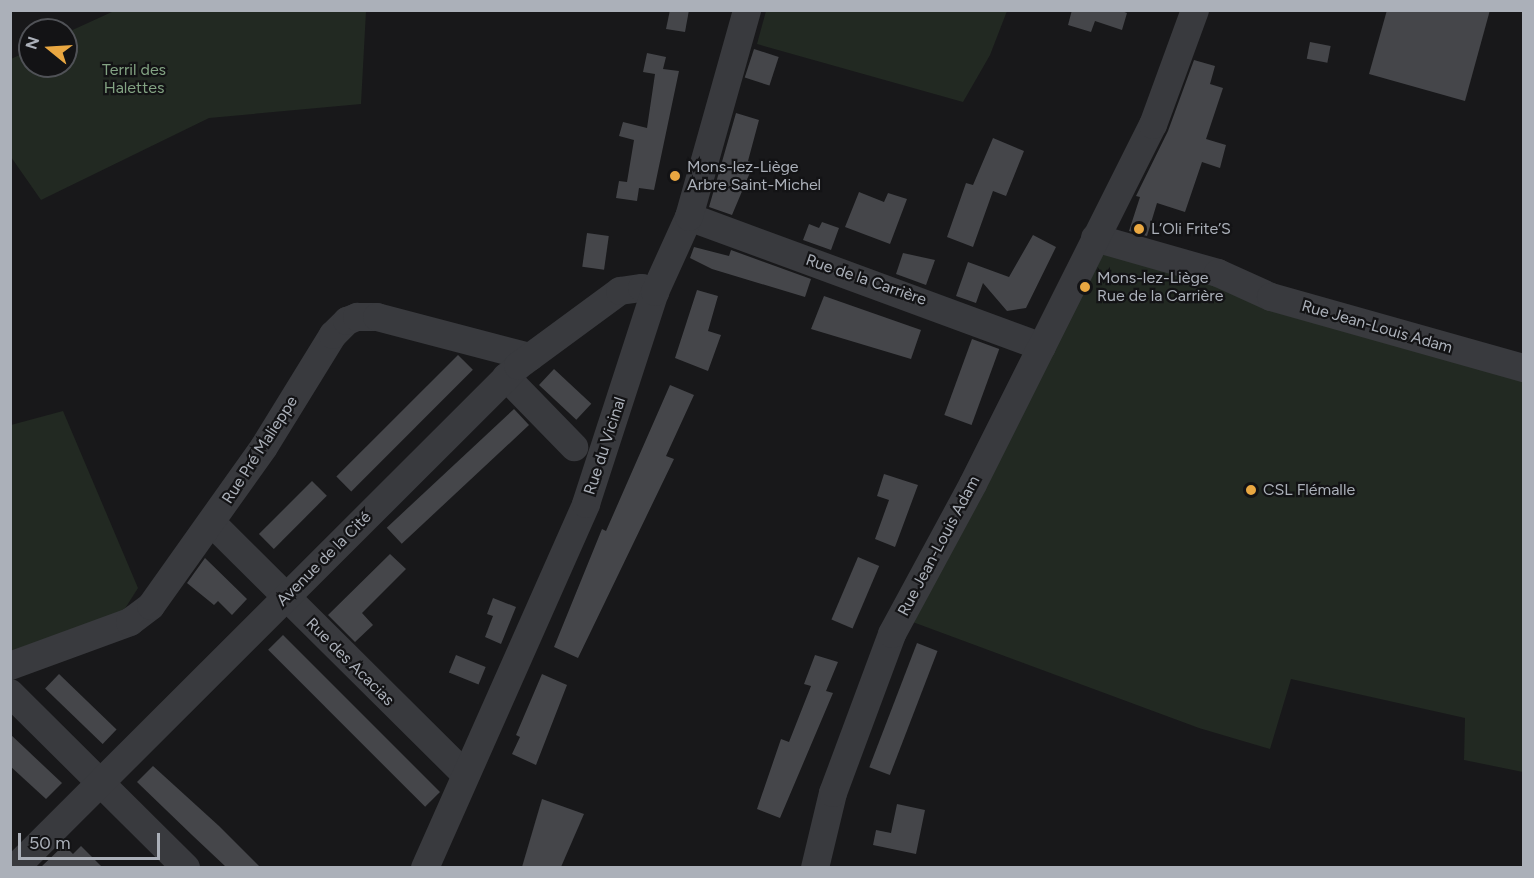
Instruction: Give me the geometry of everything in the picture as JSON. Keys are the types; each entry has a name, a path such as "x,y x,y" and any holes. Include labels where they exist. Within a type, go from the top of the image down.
{"street":[{"name":"Rue du Vicinal","path":"424,867 586,504 655,292 688,217 747,10"},
{"name":"Rue Jean-Louis Adam","path":"815,867 833,793 892,634 1042,347 1153,125 1195,10"},
{"name":"Rue de la Carrière","path":"688,217 1042,347"},
{"name":"Rue Jean-Louis Adam","path":"1095,238 1211,270 1271,297 1524,368"},
{"name":"Avenue de la Cité","path":"15,867 506,377 620,291 642,288 655,292"},
{"name":"Rue Pré Malieppe","path":"10,666 142,615 212,523 333,335 348,321 357,317 377,317 530,357"},
{"name":"Rue du Vicinal","path":"506,377 574,447"},
{"name":"Rue des Acacias","path":"212,523 285,598 465,774"},
{"path":"10,693 186,867"}],"green space":[{"path":"766,10 1007,11 990,55 963,102 757,44"},
{"name":"Terril des Halettes","path":"114,11 366,11 361,104 209,118 41,200 11,157 11,59 18,56 18,78 78,78 78,28"},
{"name":"CSL Flémalle","path":"1110,234 1267,288 1523,360 1523,772 1464,760 1465,718 1291,679 1270,749 1199,728 910,621"},
{"path":"63,411 138,588 119,618 11,654 11,425"}],"building":[{"path":"670,10 689,10 685,32 666,29"},
{"path":"1072,10 1119,10 1127,13 1122,30 1095,21 1091,32 1068,25"},
{"path":"1387,10 1490,10 1465,101 1369,74"},
{"path":"1310,42 1331,46 1327,63 1307,59"},
{"path":"754,49 779,57 769,86 745,78"},
{"path":"647,53 666,57 663,69 679,71 654,190 639,188 637,201 616,198 619,181 627,182 634,140 619,136 623,122 647,128 655,74 643,72"},
{"path":"1194,60 1215,66 1210,84 1223,88 1206,139 1226,145 1220,168 1202,162 1185,212 1157,203 1147,236 1129,231 1140,197 1136,196 1168,131"},
{"path":"736,113 759,120 748,161 754,163 732,215 709,207"},
{"path":"993,138 1024,151 1006,196 993,191 973,247 947,237 966,183 973,185"},
{"path":"859,192 884,202 888,193 907,199 890,244 845,227"},
{"path":"822,222 839,228 831,250 803,240 809,224 819,228"},
{"path":"587,233 609,236 604,270 582,267"},
{"path":"1033,235 1056,247 1026,308 1007,311 983,283 976,303 956,296 968,262 1009,277"},
{"path":"694,247 729,256 731,250 811,279 805,297 712,269 690,258"},
{"path":"903,253 935,260 926,285 896,274"},
{"path":"697,290 718,296 708,331 721,335 708,371 675,358"},
{"path":"824,296 921,330 911,359 811,329"},
{"path":"972,339 999,349 972,425 944,415"},
{"path":"458,355 473,370 351,491 336,477"},
{"path":"554,369 591,404 576,420 539,385"},
{"path":"670,385 694,395 666,456 674,459 578,658 554,647 602,529 606,531"},
{"path":"514,409 529,425 402,544 387,528"},
{"path":"884,474 918,485 895,547 875,539 889,500 877,496"},
{"path":"312,481 327,496 274,549 259,534"},
{"path":"390,554 406,569 362,613 373,625 355,642 328,615"},
{"path":"858,557 879,566 853,629 831,620"},
{"path":"205,558 247,599 232,615 218,601 214,605 187,583"},
{"path":"493,598 516,607 501,644 485,637 493,616 487,614"},
{"path":"283,635 440,792 425,807 268,650"},
{"path":"917,643 938,651 890,775 869,767"},
{"path":"456,655 486,667 479,685 449,673"},
{"path":"815,655 838,662 826,691 833,693 780,818 757,809 781,739 789,742 811,686 804,684"},
{"path":"59,674 117,730 103,744 45,688"},
{"path":"542,674 567,685 536,765 512,754 520,737 516,735"},
{"path":"10,734 62,783 46,799 10,766"},
{"path":"153,766 260,867 226,867 192,835 137,782"},
{"path":"542,799 584,814 561,867 522,867"},
{"path":"897,804 925,810 916,854 873,845 876,830 891,833"},
{"path":"64,845 73,854 81,846 102,867 41,867"}],"place":[{"name":"Mons-lez-Liège Arbre Saint-Michel","path":"675,176"},
{"name":"L’Oli Frite’S","path":"1139,229"},
{"name":"Mons-lez-Liège Rue de la Carrière","path":"1085,287"},
{"name":"CSL Flémalle","path":"1251,490"}]}
